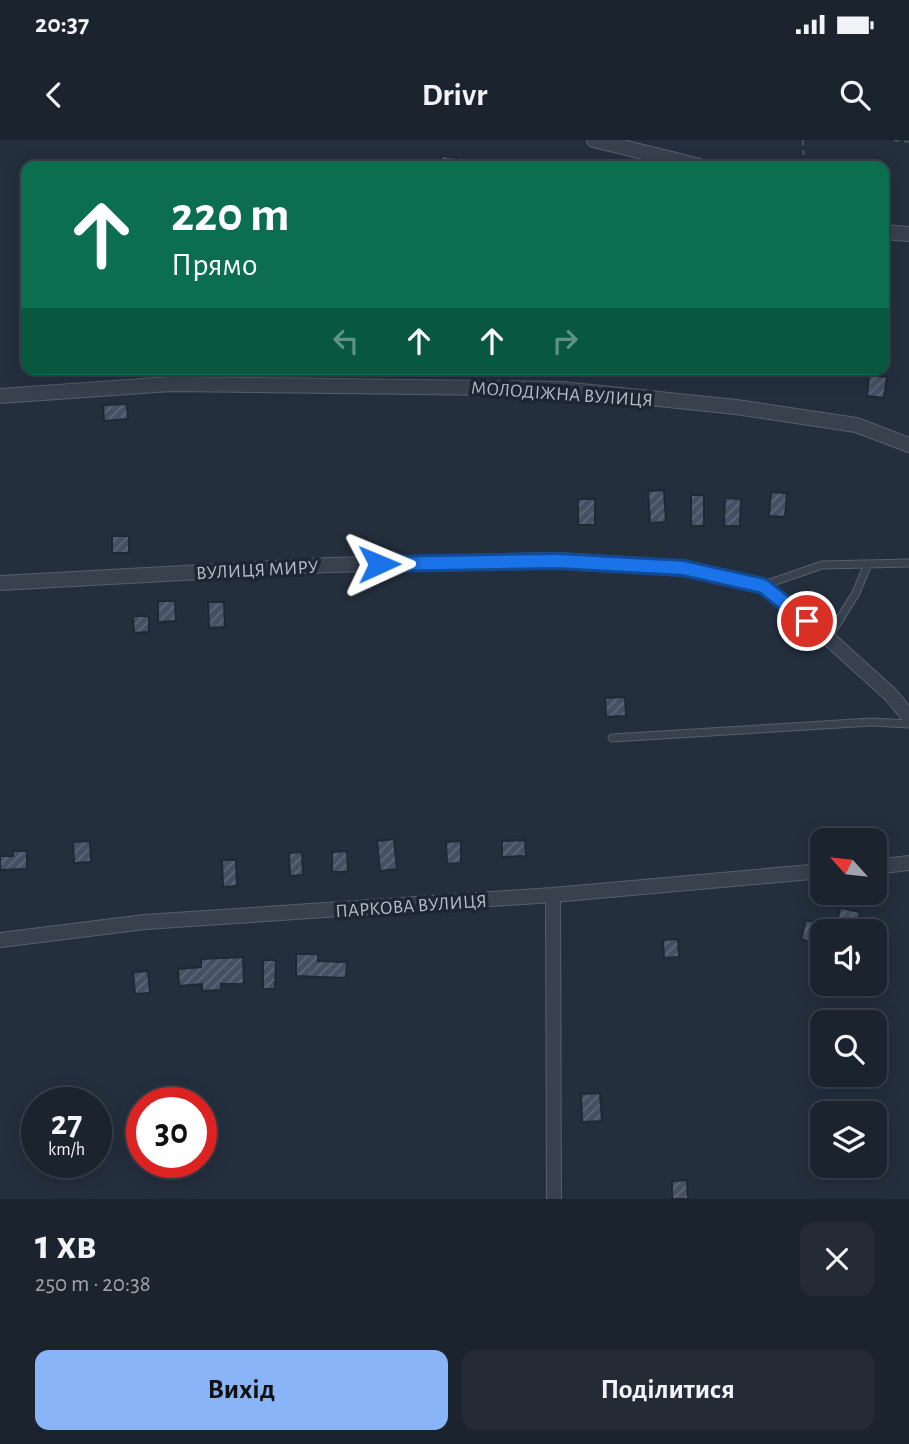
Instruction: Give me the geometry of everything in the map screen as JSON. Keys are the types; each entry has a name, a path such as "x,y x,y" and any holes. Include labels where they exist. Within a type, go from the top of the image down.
{"street":[{"path":"594,140 680,161"},
{"path":"889,232 909,234"},
{"name":"МОЛОДІЖНА ВУЛИЦЯ","path":"0,396 172,377 562,389 736,407 856,425 909,445"},
{"name":"ВУЛИЦЯ МИРУ","path":"0,583 328,565 558,561 683,568 763,586"},
{"path":"763,586 828,638 891,695 909,717"},
{"path":"887,866 909,863"},
{"name":"ПАРКОВА ВУЛИЦЯ","path":"0,940 145,922 552,895 810,872"},
{"path":"552,895 554,1199"}],"lane":[{"path":"763,586 822,565 909,563"},
{"path":"828,638 856,593 868,564"},
{"path":"612,738 872,722 909,724"}],"path":[{"path":"803,140 804,161"},
{"path":"894,140 909,142"}],"building":[{"path":"442,156 457,158 457,161 442,161"},
{"path":"869,375 887,377 884,398 867,396"},
{"path":"127,404 128,419 104,421 103,405"},
{"path":"664,490 666,522 650,523 648,491"},
{"path":"771,492 787,493 785,517 769,516"},
{"path":"691,495 704,495 704,526 691,526"},
{"path":"725,498 741,499 740,526 724,526"},
{"path":"578,499 595,499 595,525 578,525"},
{"path":"112,536 129,536 129,553 112,553"},
{"path":"158,601 175,601 176,621 158,622"},
{"path":"208,602 224,602 225,627 209,628"},
{"path":"133,616 149,616 149,632 134,633"},
{"path":"625,697 626,716 606,717 605,698"},
{"path":"394,839 397,869 380,871 377,841"},
{"path":"525,840 526,856 502,857 502,841"},
{"path":"90,841 91,862 74,863 73,842"},
{"path":"461,841 461,863 447,864 446,842"},
{"path":"13,851 27,851 27,869 0,870 0,856 13,856"},
{"path":"347,851 348,872 332,872 332,852"},
{"path":"302,852 303,875 290,876 289,853"},
{"path":"222,860 236,860 237,886 223,887"},
{"path":"840,908 860,912 859,919 838,919"},
{"path":"806,920 810,921 810,941 801,939"},
{"path":"678,939 679,957 664,958 663,940"},
{"path":"296,954 318,954 318,961 347,962 346,978 296,976"},
{"path":"243,957 244,984 221,984 221,990 202,991 202,984 179,986 178,969 201,967 201,959"},
{"path":"263,960 276,960 275,989 263,989"},
{"path":"148,971 150,993 135,994 133,972"},
{"path":"600,1093 602,1121 582,1122 581,1094"},
{"path":"687,1180 688,1199 672,1199 672,1181"}],"route":[{"path":"379,564 558,561 683,568 763,586 807,621"}]}
